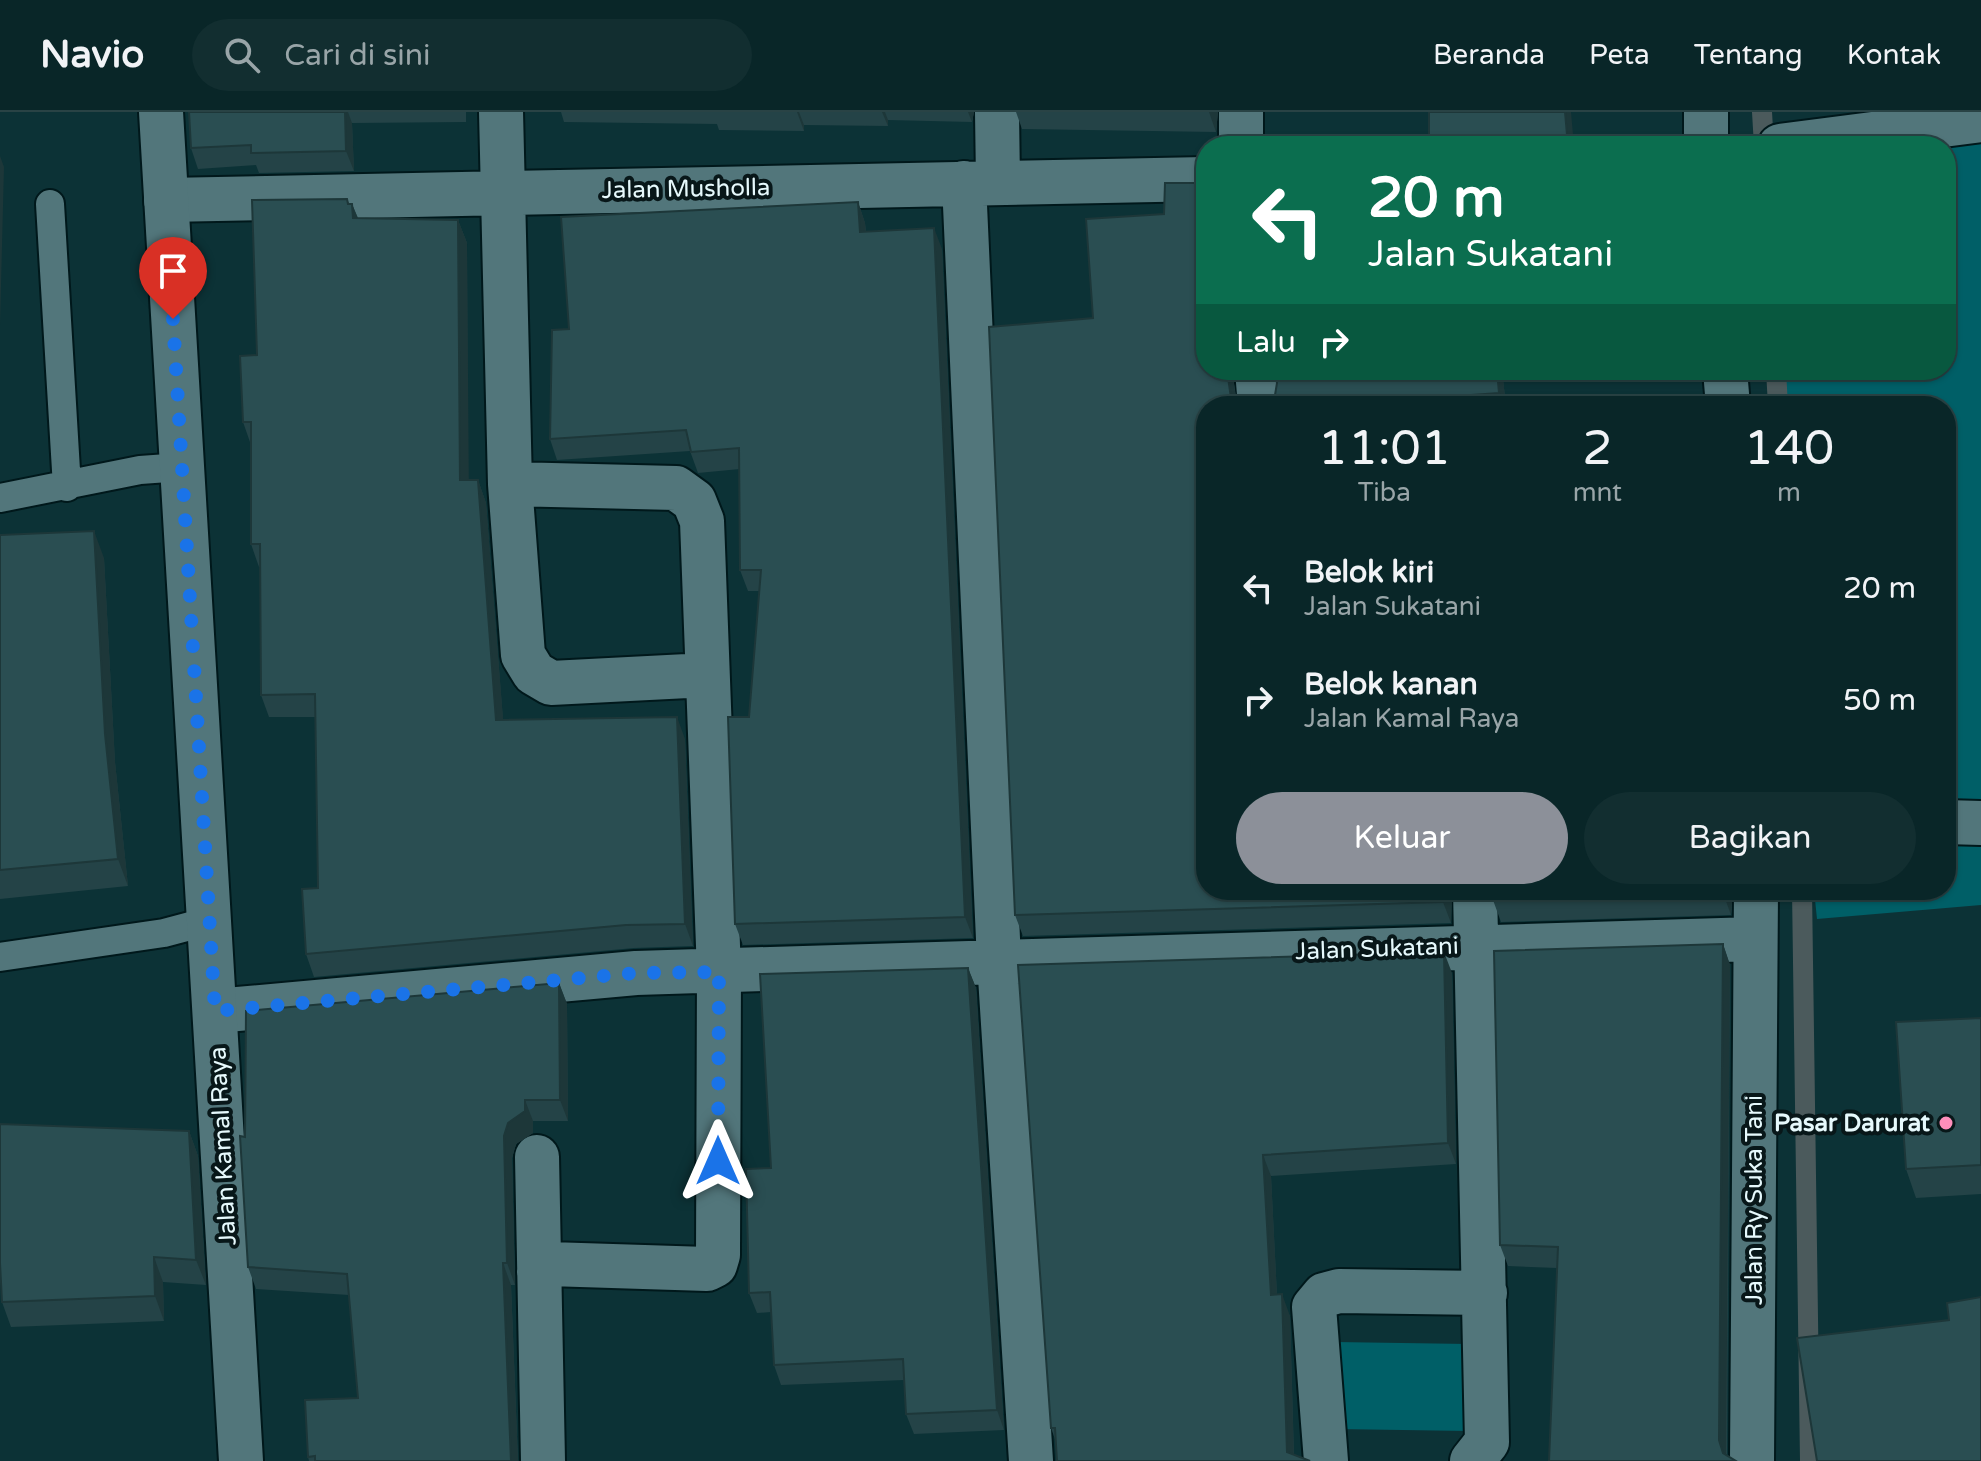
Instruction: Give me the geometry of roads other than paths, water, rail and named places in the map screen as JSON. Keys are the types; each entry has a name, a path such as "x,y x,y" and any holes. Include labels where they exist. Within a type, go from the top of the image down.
{"street":[{"name":"Jalan Kamal Raya","path":"161,112 241,1461"},
{"path":"501,112 510,484 518,626 523,655 534,673 551,683 707,675"},
{"path":"997,112 981,183 999,961 1031,1461"},
{"path":"1241,112 1241,136"},
{"path":"1706,112 1706,136"},
{"path":"1856,136 1981,120"},
{"name":"Jalan Musholla","path":"166,200 1196,179"},
{"path":"510,484 676,488 694,501 702,521 719,972 718,1255 715,1265 707,1269 549,1264 539,1272"},
{"path":"1956,822 1981,823"},
{"path":"1472,1461 1477,1459 1487,1442 1475,900"},
{"name":"Jalan Ry Suka Tani","path":"1752,1461 1756,900"},
{"name":"Jalan Sukatani","path":"215,1011 636,973 1755,939"},
{"path":"537,1157 543,1461"},
{"path":"1326,1461 1314,1307 1324,1295 1339,1291 1485,1293"}],"lane":[{"path":"50,204 67,487"},
{"path":"0,498 140,470 182,467"},
{"path":"0,957 164,933 209,921"}],"waterway":[{"path":"1762,112 1763,136"},
{"path":"1777,380 1777,396"},
{"path":"1802,900 1810,1461"}],"place":[{"name":"Pasar Darurat","path":"1946,1123"}]}
